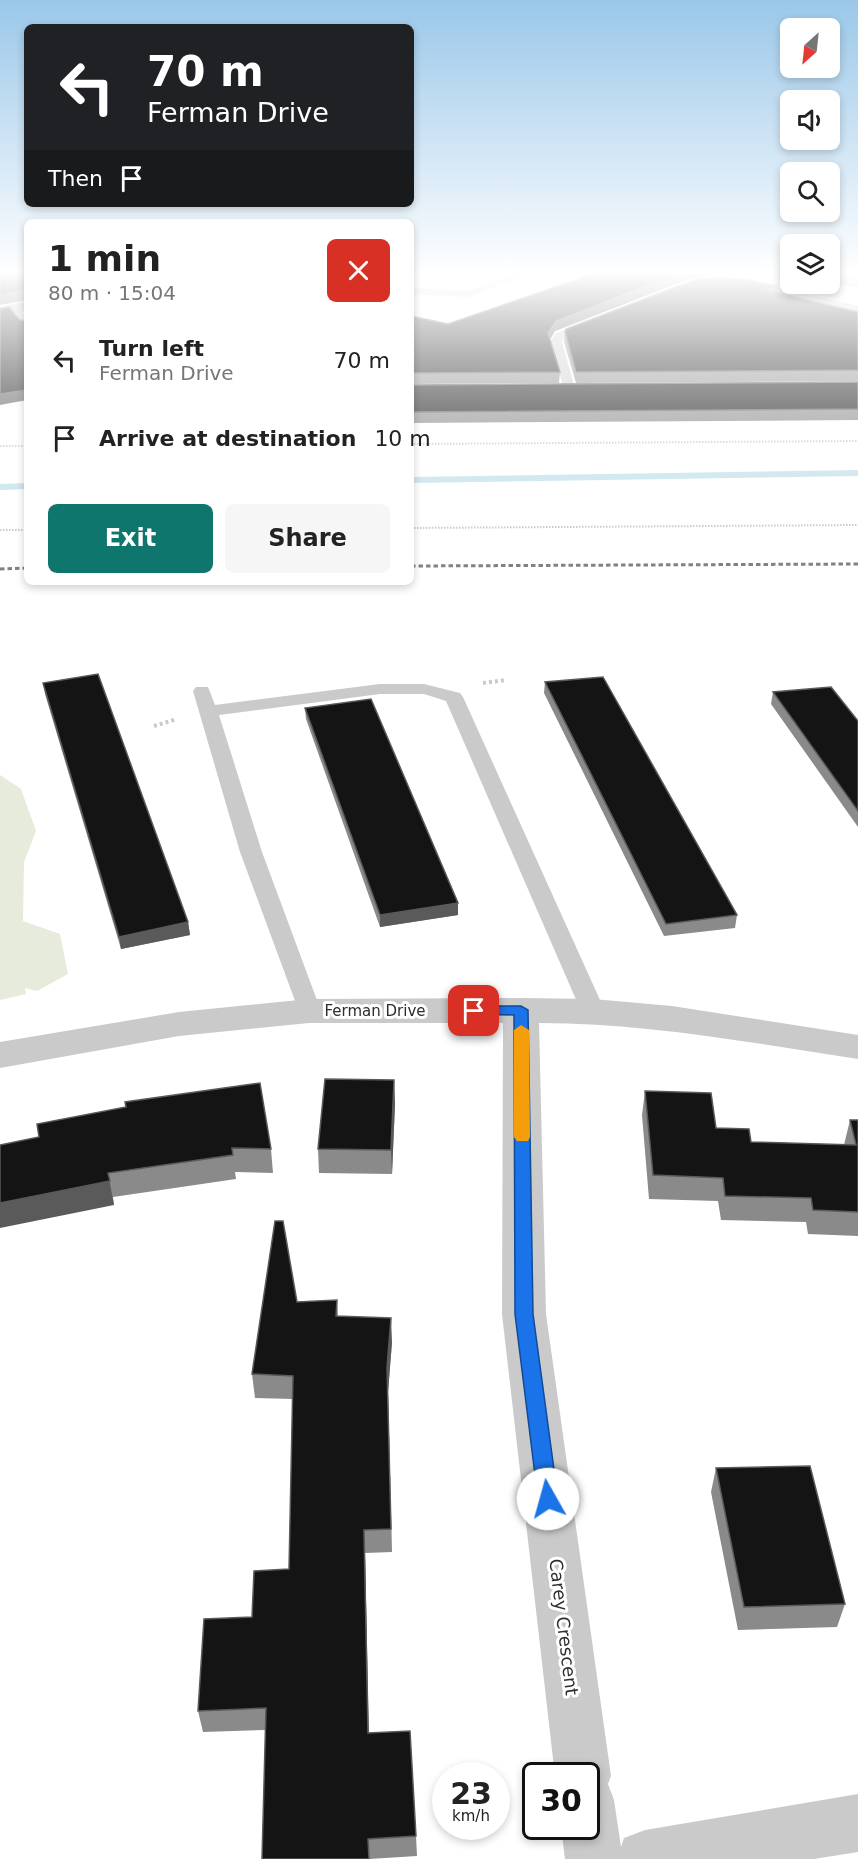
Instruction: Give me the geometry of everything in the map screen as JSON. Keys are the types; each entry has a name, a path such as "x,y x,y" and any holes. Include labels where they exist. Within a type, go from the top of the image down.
{"street":[{"name":"Carey Crescent","path":"521,1010 524,1314 581,1762"},
{"name":"Ferman Drive","path":"0,1055 179,1024 309,1011 593,1011 672,1018 858,1047"},
{"path":"645,1859 858,1823"},
{"path":"591,1840 594,1859"}],"lane":[{"path":"559,360 563,389 604,389"},
{"path":"208,711 380,689 424,689 454,697 593,1011"},
{"path":"202,691 251,852 309,1011"}],"path":[{"path":"414,444 858,441"},
{"path":"0,447 24,446"},
{"path":"414,528 858,525"},
{"path":"0,530 24,530"}],"green space":[{"path":"0,775 21,789 36,831 24,862 23,921 60,934 68,974 37,991 25,988 26,994 0,1000"}],"building":[{"path":"0,360 24,360 24,390 0,394"},
{"path":"414,360 556,360 560,372 414,373"},
{"path":"573,360 858,360 858,370 576,372"},
{"path":"858,382 858,409 414,412 414,385"},
{"path":"98,674 188,922 119,937 43,683"},
{"path":"603,677 737,915 666,924 545,682"},
{"path":"831,687 858,721 858,811 773,692"},
{"path":"371,699 458,903 380,915 305,708"},
{"path":"325,1079 394,1080 391,1150 318,1149"},
{"path":"260,1083 271,1149 232,1148 233,1155 108,1173 110,1181 0,1203 0,1145 39,1137 37,1124 126,1107 125,1102"},
{"path":"645,1091 711,1093 716,1128 749,1129 751,1142 856,1145 850,1120 858,1120 858,1212 813,1210 811,1198 725,1196 723,1178 653,1175"},
{"path":"275,1221 283,1221 297,1302 337,1300 336,1316 391,1318 387,1368 391,1529 364,1530 368,1733 410,1731 416,1836 368,1839 369,1859 262,1859 266,1708 198,1711 204,1619 252,1617 254,1571 289,1569 293,1376 252,1374"},
{"path":"810,1466 845,1604 744,1607 716,1468"}],"waterway":[{"path":"414,480 858,473"},
{"path":"0,487 24,486"}],"railway":[{"path":"414,566 858,564"},
{"path":"0,569 24,568"}],"slow traffic":[{"path":"521,1030 522,1137"}],"route":[{"path":"474,1011 521,1010 524,1314 548,1499"}]}
